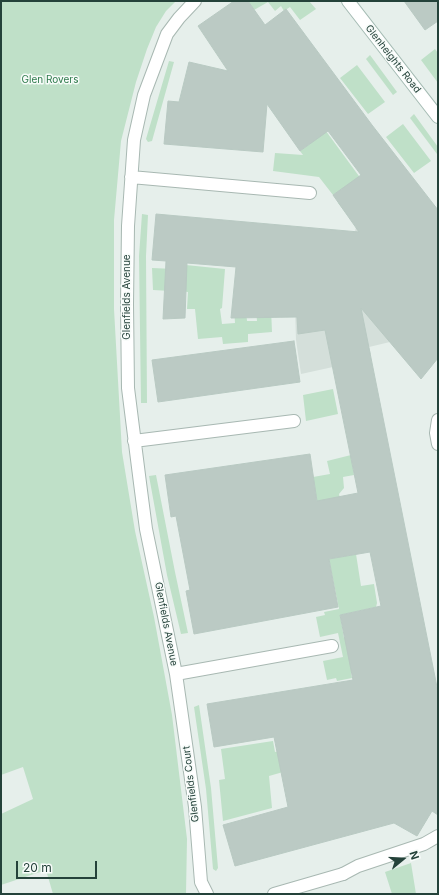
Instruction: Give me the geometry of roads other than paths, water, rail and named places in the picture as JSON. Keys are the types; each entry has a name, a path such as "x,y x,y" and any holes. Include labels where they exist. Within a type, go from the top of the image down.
{"street":[{"name":"Glenfields Avenue","path":"195,1 179,18 167,34 144,95 134,140 128,226 128,388 146,529 176,674 332,646"},
{"name":"Glenheights Road","path":"348,1 438,117"},
{"path":"131,177 310,193"},
{"path":"438,420 436,433 438,444"},
{"path":"134,441 294,421"},
{"name":"Glenfields Court","path":"176,674 195,807 201,882 207,894"},
{"path":"274,894 343,874 358,866 424,844 438,836"}],"park label":[{"name":"Glen Rovers","path":"50,80"}]}
